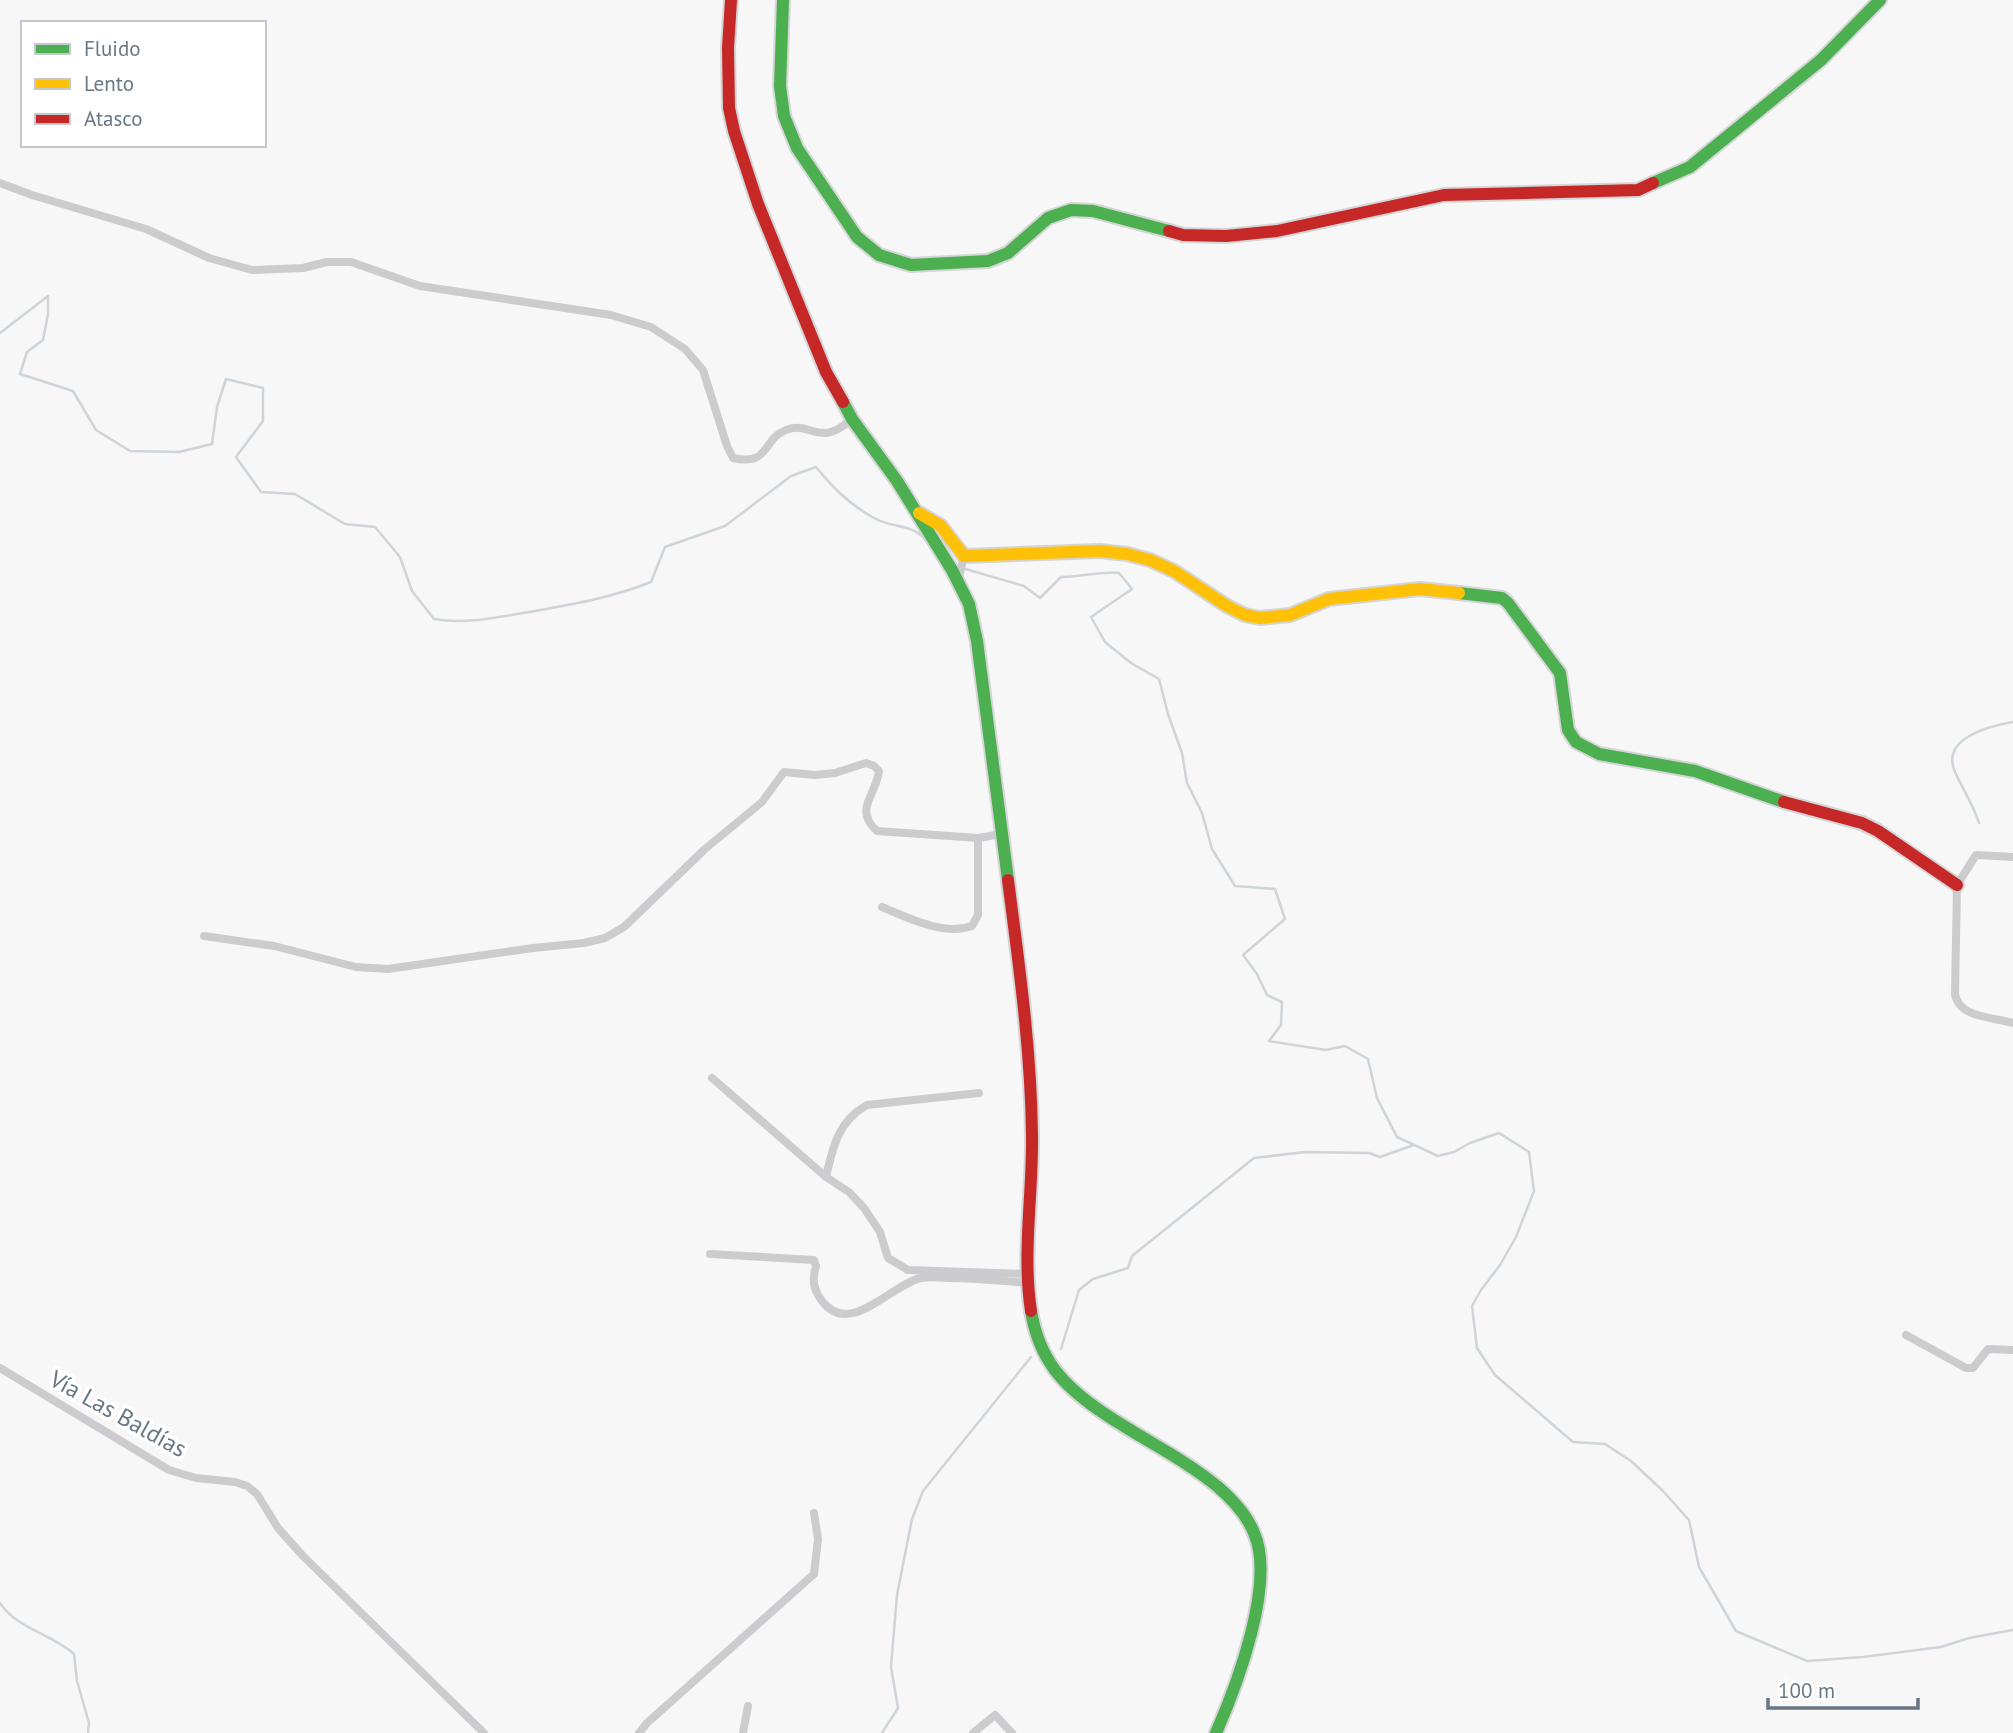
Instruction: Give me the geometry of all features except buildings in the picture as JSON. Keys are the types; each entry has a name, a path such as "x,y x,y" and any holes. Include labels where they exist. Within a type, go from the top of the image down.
{"street":[{"path":"731,0 727,82 729,108 758,204 822,361 852,419 879,454 943,554 960,569 1100,551 1127,554 1150,560 1174,571 1227,606 1245,615 1260,618 1290,615 1329,599 1420,589 1502,598 1560,673 1568,730 1584,748 1599,754 1695,771 1793,805 1862,823 1957,885"},
{"path":"783,0 780,86 784,116 797,148 857,237 879,255 911,265 988,261 1008,253 1048,218 1071,210 1093,211 1183,235 1226,236 1277,232 1444,195 1638,190 1690,167 1821,60 1880,0"},
{"path":"0,183 146,229 209,258 252,270 303,268 327,262 351,262 420,286 586,310 651,327 685,349 703,370 733,458 744,460 759,457 785,430 795,428 832,433 852,419"},
{"path":"918,513 939,523 948,532 977,641 1028,1041 1031,1165 1029,1278 1034,1324 1040,1346 1061,1381 1117,1422 1205,1477 1232,1499 1247,1516 1262,1560 1262,1586 1228,1708 1216,1733"},
{"path":"204,936 274,946 356,967 388,969 605,938 624,927 705,849 762,802 784,772 815,775 835,773 866,764 874,766 879,771 878,781 867,803 866,815 869,824 877,831 978,838 1002,834"},
{"path":"882,907 946,929 972,926 978,915 978,838"},
{"path":"2013,856 1976,855 1957,885 1956,1002 1967,1012 2013,1023"},
{"path":"712,1078 826,1177 849,1192 880,1232 888,1258 908,1270 1029,1278"},
{"path":"826,1177 841,1128 853,1113 867,1105 979,1093"},
{"path":"710,1254 814,1260 817,1266 813,1278 817,1294 828,1308 847,1316 865,1310 897,1287 922,1278 1029,1278"},
{"path":"1906,1335 1966,1367 1973,1368 1987,1349 2013,1350"},
{"name":"Vía Las Baldías","path":"0,1368 169,1470 196,1478 235,1482 257,1493 278,1528 484,1733"},
{"path":"639,1733 814,1574 818,1539 814,1513"},
{"path":"743,1733 748,1706"},
{"path":"973,1733 995,1715 1012,1733"}],"waterway":[{"path":"0,333 48,296 43,340 27,352 20,374 73,391 96,430 130,451 179,452 212,444 217,407 226,379 263,388 263,421 236,457 261,492 295,494 345,524 375,527 400,557 412,591 434,619 472,620 535,611 608,596 651,582 665,547 725,526 791,476 816,467 835,489 857,508 881,521 910,529 928,543"},
{"path":"962,568 1024,586 1040,598 1061,577 1097,573 1119,573 1132,589 1091,617 1105,642 1131,663 1159,679 1182,753 1187,783 1202,813 1212,849 1235,886 1275,889 1285,919 1243,955 1257,974 1267,995 1282,1002 1281,1025 1269,1041 1326,1050 1345,1046 1368,1059 1377,1098 1397,1137 1438,1156 1499,1133 1529,1152 1534,1191 1516,1237 1472,1306 1477,1348 1495,1375 1573,1442 1605,1444 1631,1461 1662,1490 1689,1520 1699,1567 1736,1631 1807,1661 1941,1647 1969,1638 2013,1630"},
{"path":"1979,823 1955,772 1952,760 1954,750 1970,736 2013,722"},
{"path":"1061,1349 1079,1290 1093,1279 1128,1268 1132,1256 1254,1158 1305,1152 1369,1153 1380,1157 1414,1145"},
{"path":"882,1733 898,1708 891,1667 897,1595 912,1519 923,1491 1031,1357"},
{"path":"0,1603 16,1619 74,1654 77,1681 89,1723 88,1733"}],"traffic: fast":[{"path":"783,0 780,86 784,116 797,148 857,237 879,255 911,265 988,261 1008,253 1048,218 1071,210 1093,211 1169,231"},
{"path":"1653,183 1690,167 1821,60 1880,0"},
{"path":"843,402 852,419 897,481 952,570 969,604 977,641 1008,880"},
{"path":"1459,593 1502,598 1508,603 1560,673 1568,730 1576,742 1599,754 1695,771 1784,802"},
{"path":"1031,1311 1046,1357 1075,1392 1218,1487 1239,1508 1254,1533 1260,1554 1257,1605 1243,1662 1216,1733"}],"traffic: slow":[{"path":"919,513 941,526 964,556 1100,551 1127,554 1150,560 1174,571 1227,606 1245,615 1260,618 1290,615 1329,599 1420,589 1459,593"}],"traffic: jam":[{"path":"731,0 728,48 729,108 734,131 758,204 826,372 843,402"},
{"path":"1169,231 1183,235 1226,236 1277,231 1444,195 1638,190 1653,183"},
{"path":"1784,802 1862,823 1957,885"},
{"path":"1008,880 1024,1007 1031,1103 1032,1157 1028,1223 1028,1289 1031,1311"}]}
